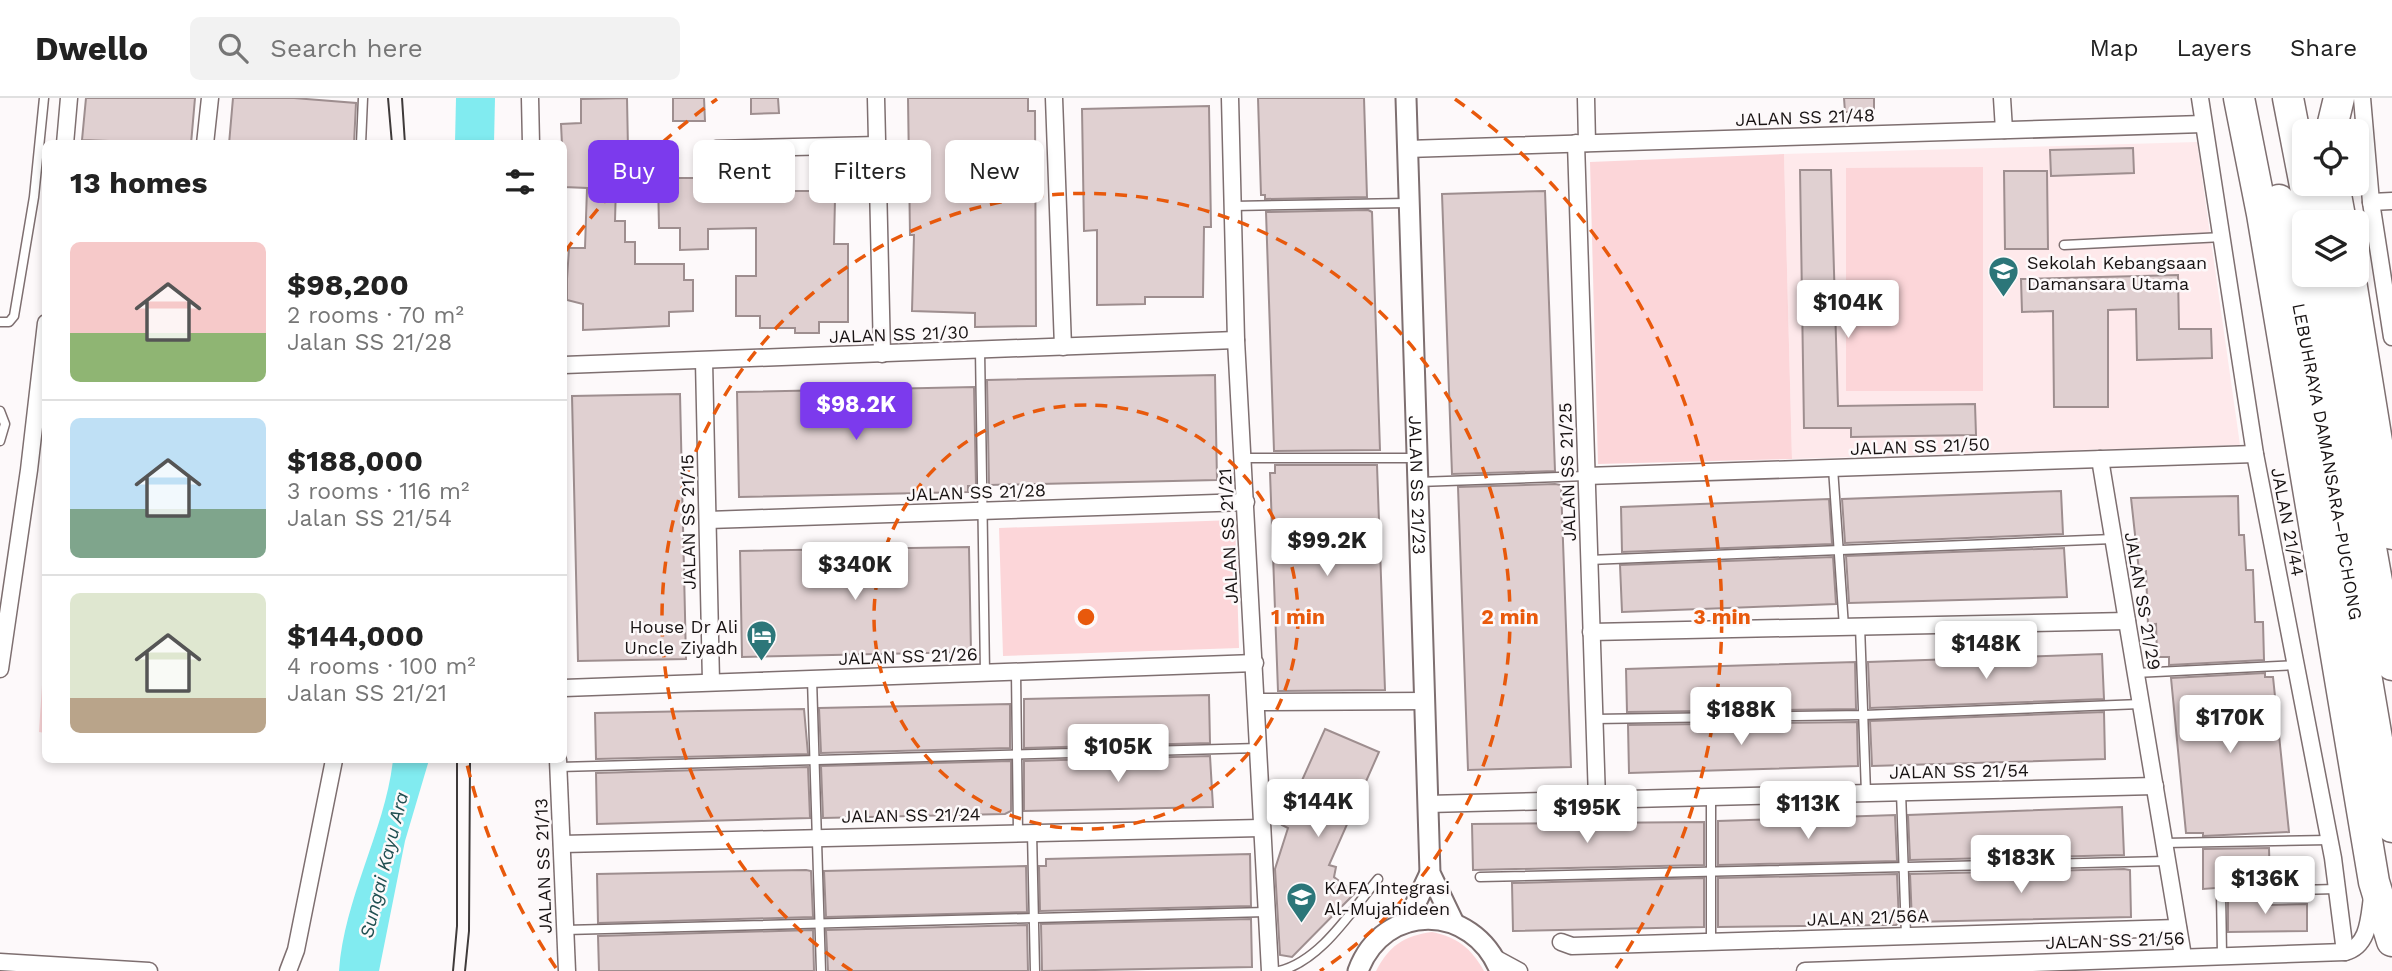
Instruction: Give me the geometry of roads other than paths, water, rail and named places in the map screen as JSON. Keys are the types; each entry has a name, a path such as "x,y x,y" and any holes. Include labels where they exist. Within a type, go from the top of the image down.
{"highway":[{"path":"2239,98 2262,214 2374,881 2392,941"},
{"name":"LEBUHRAYA DAMANSARA–PUCHONG","path":"2258,98 2392,665"},
{"path":"2288,98 2310,210"},
{"path":"2320,98 2323,119"},
{"path":"2334,119 2339,98"},
{"name":"LEBUHRAYA DAMANSARA–PUCHONG","path":"2323,287 2340,449 2392,827"},
{"path":"2352,287 2392,534"}],"street":[{"path":"65,140 69,98"},
{"path":"205,140 210,98"},
{"path":"530,98 531,140"},
{"path":"876,98 878,140"},
{"path":"1054,98 1063,347"},
{"name":"JALAN SS 21/21","path":"1230,98 1236,340 1270,971"},
{"name":"JALAN SS 21/23","path":"1406,98 1430,873 1454,923"},
{"name":"JALAN SS 21/25","path":"1586,98 1581,143 1589,560 1597,800"},
{"path":"2001,98 2004,130"},
{"name":"JALAN 21/44","path":"2200,98 2255,454 2329,840 2345,953"},
{"path":"2362,98 2371,201 2392,337"},
{"name":"JALAN SS 21/48","path":"1407,149 2203,124"},
{"path":"2371,201 2392,201"},
{"path":"879,203 882,354"},
{"name":"JALAN SS 21/30","path":"567,365 1236,340"},
{"name":"JALAN SS 21/15","path":"704,361 711,682"},
{"path":"0,669 37,471 42,385"},
{"name":"JALAN SS 21/50","path":"1587,477 2255,454"},
{"name":"JALAN SS 21/29","path":"2100,459 2183,956"},
{"name":"JALAN SS 21/28","path":"708,520 1246,502"},
{"path":"1591,632 2127,621"},
{"name":"JALAN SS 21/26","path":"567,688 1255,663"},
{"path":"1257,702 1425,701"},
{"path":"288,971 296,950 333,763"},
{"name":"JALAN SS 21/13","path":"559,763 567,971"},
{"name":"JALAN SS 21/54","path":"1428,804 2155,786"},
{"name":"JALAN SS 21/24","path":"562,844 1261,828"},
{"name":"JALAN SS 21/23","path":"1407,922 1430,873"},
{"path":"2345,953 2361,942 2368,929 2374,881"},
{"path":"1356,967 1381,936 1407,922 1438,919 1470,931 1497,964 1519,971"},
{"name":"JALAN 21/56A","path":"1560,942 1572,946 2178,928"},
{"name":"JALAN SS 21/56","path":"1805,971 2183,956 2345,953"},
{"path":"0,962 149,971"}],"lane":[{"path":"0,323 9,322 14,316 34,197 44,98"},
{"path":"361,140 363,98"},
{"path":"1233,206 1409,203"},
{"path":"2064,245 2223,237"},
{"path":"980,350 985,673"},
{"path":"0,411 5,424 0,441"},
{"path":"1243,458 1417,458"},
{"path":"1833,468 1839,551 1864,715 1866,793"},
{"path":"1418,482 1587,477"},
{"path":"1589,560 2113,540"},
{"path":"2135,673 2296,665"},
{"path":"1016,672 1018,754 1034,918 1035,971"},
{"path":"812,679 821,971"},
{"path":"1594,719 1864,715 2141,704"},
{"path":"567,763 815,760 1259,748"},
{"path":"1902,792 1906,935"},
{"path":"1710,797 1711,941"},
{"path":"2164,844 2329,840"},
{"path":"1480,877 1903,870 2167,861"},
{"path":"1279,971 1297,967 1335,931 1378,879"},
{"path":"2222,955 2221,891 2337,889"},
{"path":"565,930 1266,912"}],"water":[{"path":"456,98 495,98 494,140 455,140"},
{"name":"Sungai Kayu Ara","path":"393,763 428,763 405,841 379,971 339,971 348,917 389,786"}],"tram line":[{"path":"388,98 392,140"},
{"path":"402,98 405,140"},
{"path":"453,971 457,926 457,763"},
{"path":"465,971 469,931 470,763"}],"place":[{"name":"Sekolah Kebangsaan Damansara Utama","path":"2004,299"},
{"name":"House Dr Ali Uncle Ziyadh","path":"761,663"},
{"name":"KAFA Integrasi Al-Mujahideen","path":"1301,924"}]}
